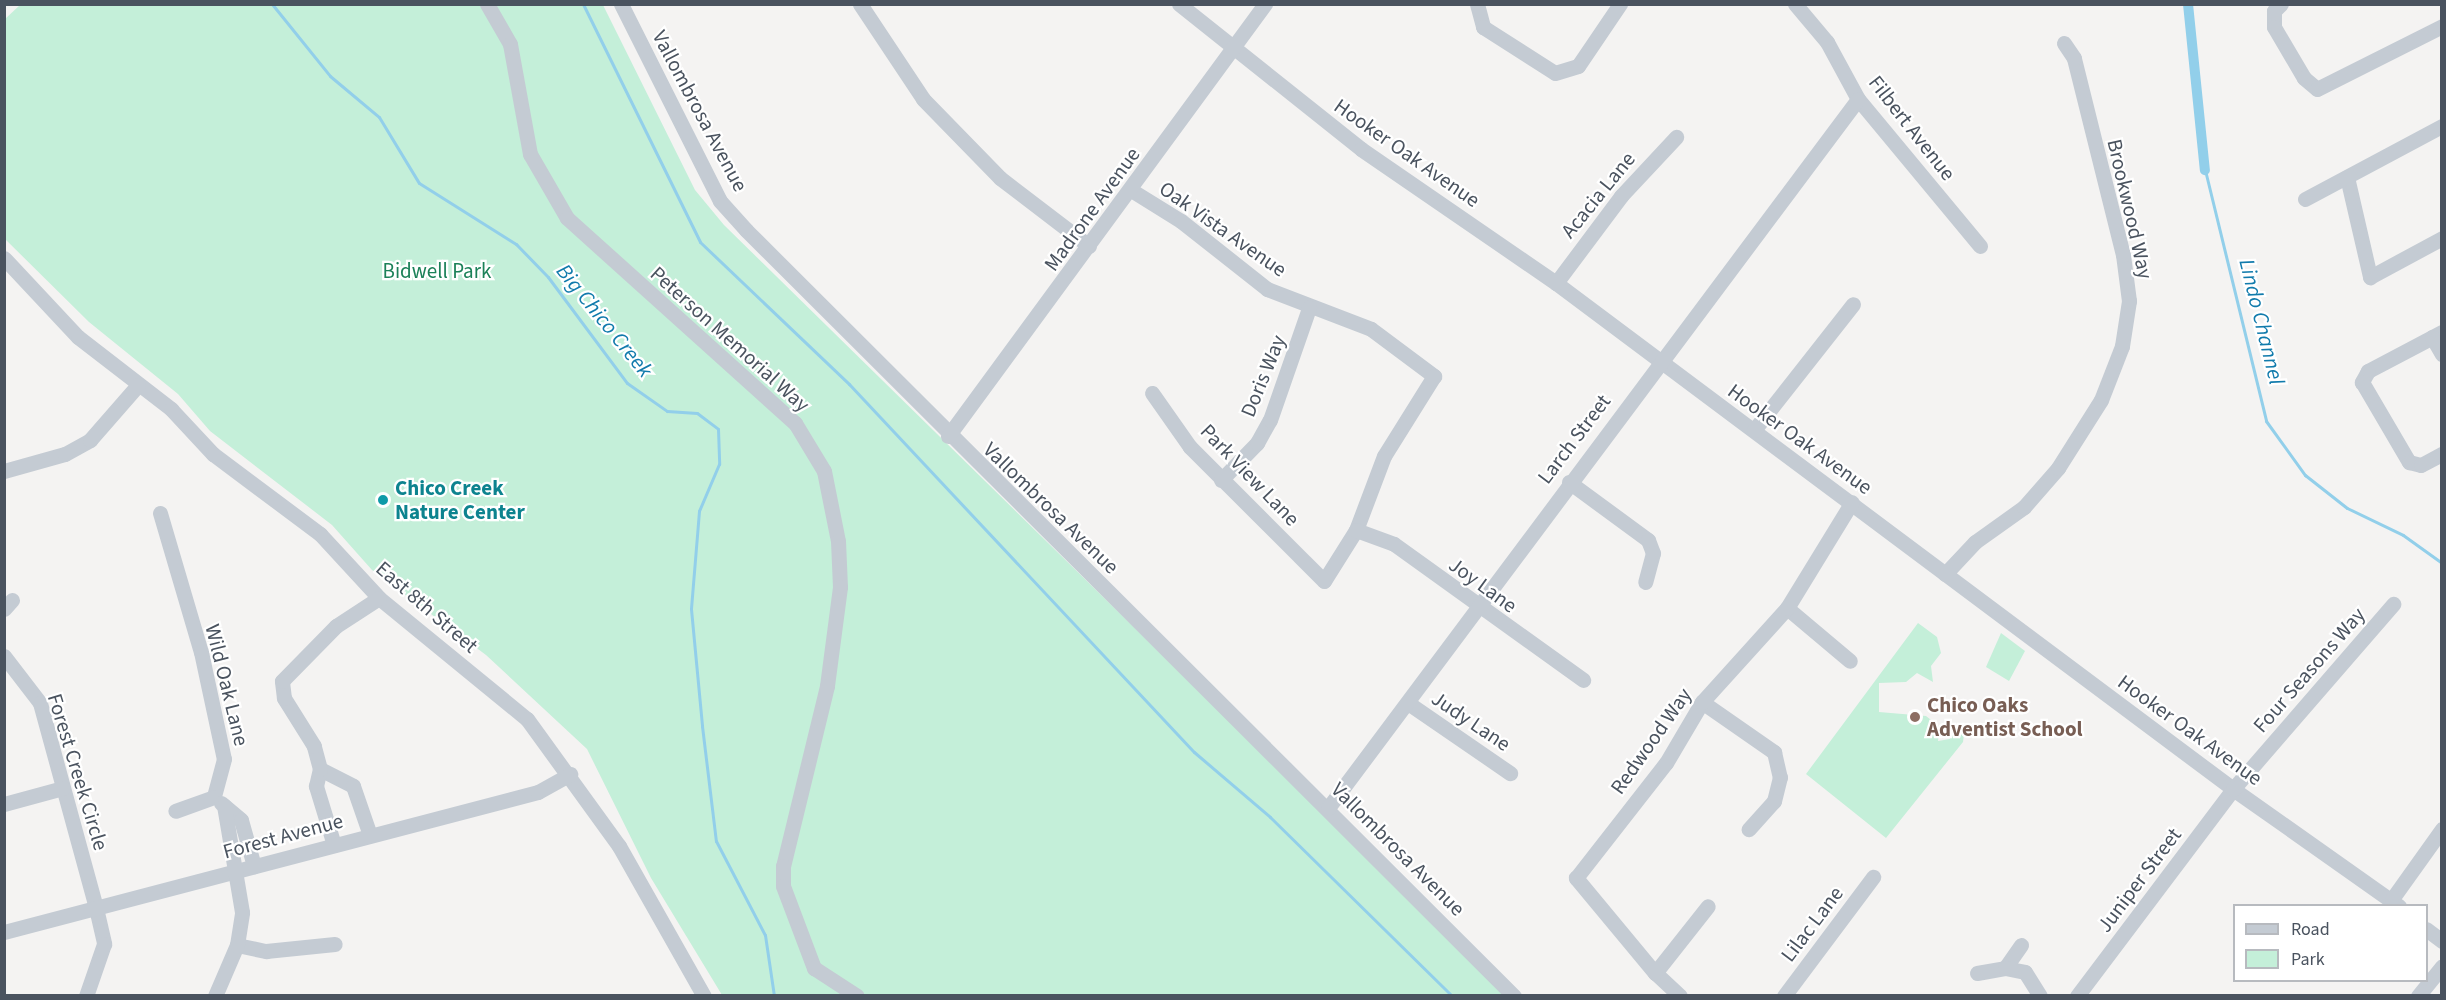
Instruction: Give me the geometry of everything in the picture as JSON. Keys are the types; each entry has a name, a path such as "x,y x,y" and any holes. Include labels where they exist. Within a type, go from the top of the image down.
{"street":[{"name":"Peterson Memorial Way","path":"487,4 510,44 530,154 567,218 795,423 824,471 838,541 840,587 827,686 785,855 783,886 814,968 857,996"},
{"name":"Vallombrosa Avenue","path":"621,4 720,201 948,436 1328,808 1514,996"},
{"path":"860,4 923,99 1000,178 1089,246"},
{"name":"Hooker Oak Avenue","path":"1179,4 1234,51 1361,149 1556,283 1657,363 1852,502 2233,789 2395,902"},
{"name":"Madrone Avenue","path":"948,436 1234,51 1265,4"},
{"path":"1477,4 1483,27 1555,73 1578,66 1620,4"},
{"name":"Filbert Avenue","path":"1795,4 1827,42 1858,99 1980,246"},
{"path":"2281,4 2274,11 2274,27 2304,78 2317,89 2442,26"},
{"name":"Brookwood Way","path":"1945,574 1975,542 2024,507 2058,468 2101,400 2122,346 2128,301 2123,255 2074,58 2064,43"},
{"name":"Larch Street","path":"1328,808 1408,703 1476,607 1657,363 1738,266 1858,99"},
{"path":"2305,199 2442,126"},
{"name":"Acacia Lane","path":"1556,283 1621,196 1676,137"},
{"path":"2347,177 2370,277 2442,238"},
{"name":"Oak Vista Avenue","path":"1131,190 1267,289 1309,308 1371,329 1434,376 1384,456 1356,530 1324,581"},
{"name":"East 8th Street","path":"4,258 78,337 171,409 213,454 320,534 379,598 527,719 570,774 619,846 704,996"},
{"path":"1754,430 1853,304"},
{"name":"Doris Way","path":"1221,480 1257,443 1270,420 1309,308"},
{"path":"2442,354 2437,334 2368,371 2362,382 2409,462 2421,465 2442,454"},
{"path":"4,471 65,454 90,440 138,385"},
{"name":"Park View Lane","path":"1152,393 1221,480 1324,581"},
{"path":"1569,482 1648,540 1653,553 1645,582"},
{"name":"Redwood Way","path":"1680,996 1655,973 1576,878 1666,763 1702,702 1787,608 1852,502"},
{"name":"Wild Oak Lane","path":"160,513 201,652 224,759 219,802 238,870 242,912 237,945 215,996"},
{"name":"Joy Lane","path":"1356,530 1394,544 1476,607 1583,680"},
{"path":"334,845 316,786 320,769 312,740 280,690 282,681 336,626 379,598"},
{"name":"Four Seasons Way","path":"2233,789 2393,604"},
{"path":"1787,608 1850,661"},
{"name":"Forest Creek Circle","path":"4,656 40,704 96,908 104,944 86,996"},
{"path":"1702,702 1774,752 1779,777 1774,801 1749,830"},
{"name":"Judy Lane","path":"1408,703 1510,773"},
{"path":"320,769 353,786 370,835"},
{"name":"Forest Avenue","path":"4,932 538,792 570,774"},
{"path":"4,804 63,788"},
{"name":"Juniper Street","path":"2077,996 2233,789"},
{"path":"175,811 219,802 241,820 254,866"},
{"path":"2395,902 2442,829"},
{"name":"Lilac Lane","path":"1784,996 1873,877"},
{"path":"1655,973 1708,906"},
{"path":"2428,930 2442,941"},
{"path":"237,945 266,951 335,944"},
{"path":"2006,968 2021,945"},
{"path":"2418,996 2442,966"},
{"path":"1977,973 2006,968 2025,972 2040,996"}],"green space":[{"name":"Bidwell Park","path":"20,5 603,5 695,190 724,225 1509,995 722,995 651,878 587,749 486,655 372,570 332,525 210,431 178,394 89,322 5,239 5,19"},
{"path":"1918,623 1937,637 1941,653 1931,666 1933,682 1917,673 1906,682 1879,683 1879,712 1926,716 1940,727 1938,741 1950,739 1946,727 1965,726 1963,742 1886,838 1806,774"},
{"path":"2001,633 2025,651 2009,681 1986,667"}],"waterway":[{"name":"Big Chico Creek","path":"272,4 330,76 379,117 419,183 516,244 548,277 627,383 667,411 697,413 718,429 719,464 699,511 691,609 702,726 716,841 765,935 774,996"},
{"path":"583,4 700,242 849,384 1194,752 1270,817 1452,996"},
{"name":"Lindo Channel","path":"2188,4 2205,170"},
{"name":"Lindo Channel","path":"2205,170 2266,421 2305,475 2347,508 2403,535 2442,563"}],"place":[{"name":"Chico Creek Nature Center","path":"383,500"},
{"name":"Chico Oaks Adventist School","path":"1915,717"}]}
